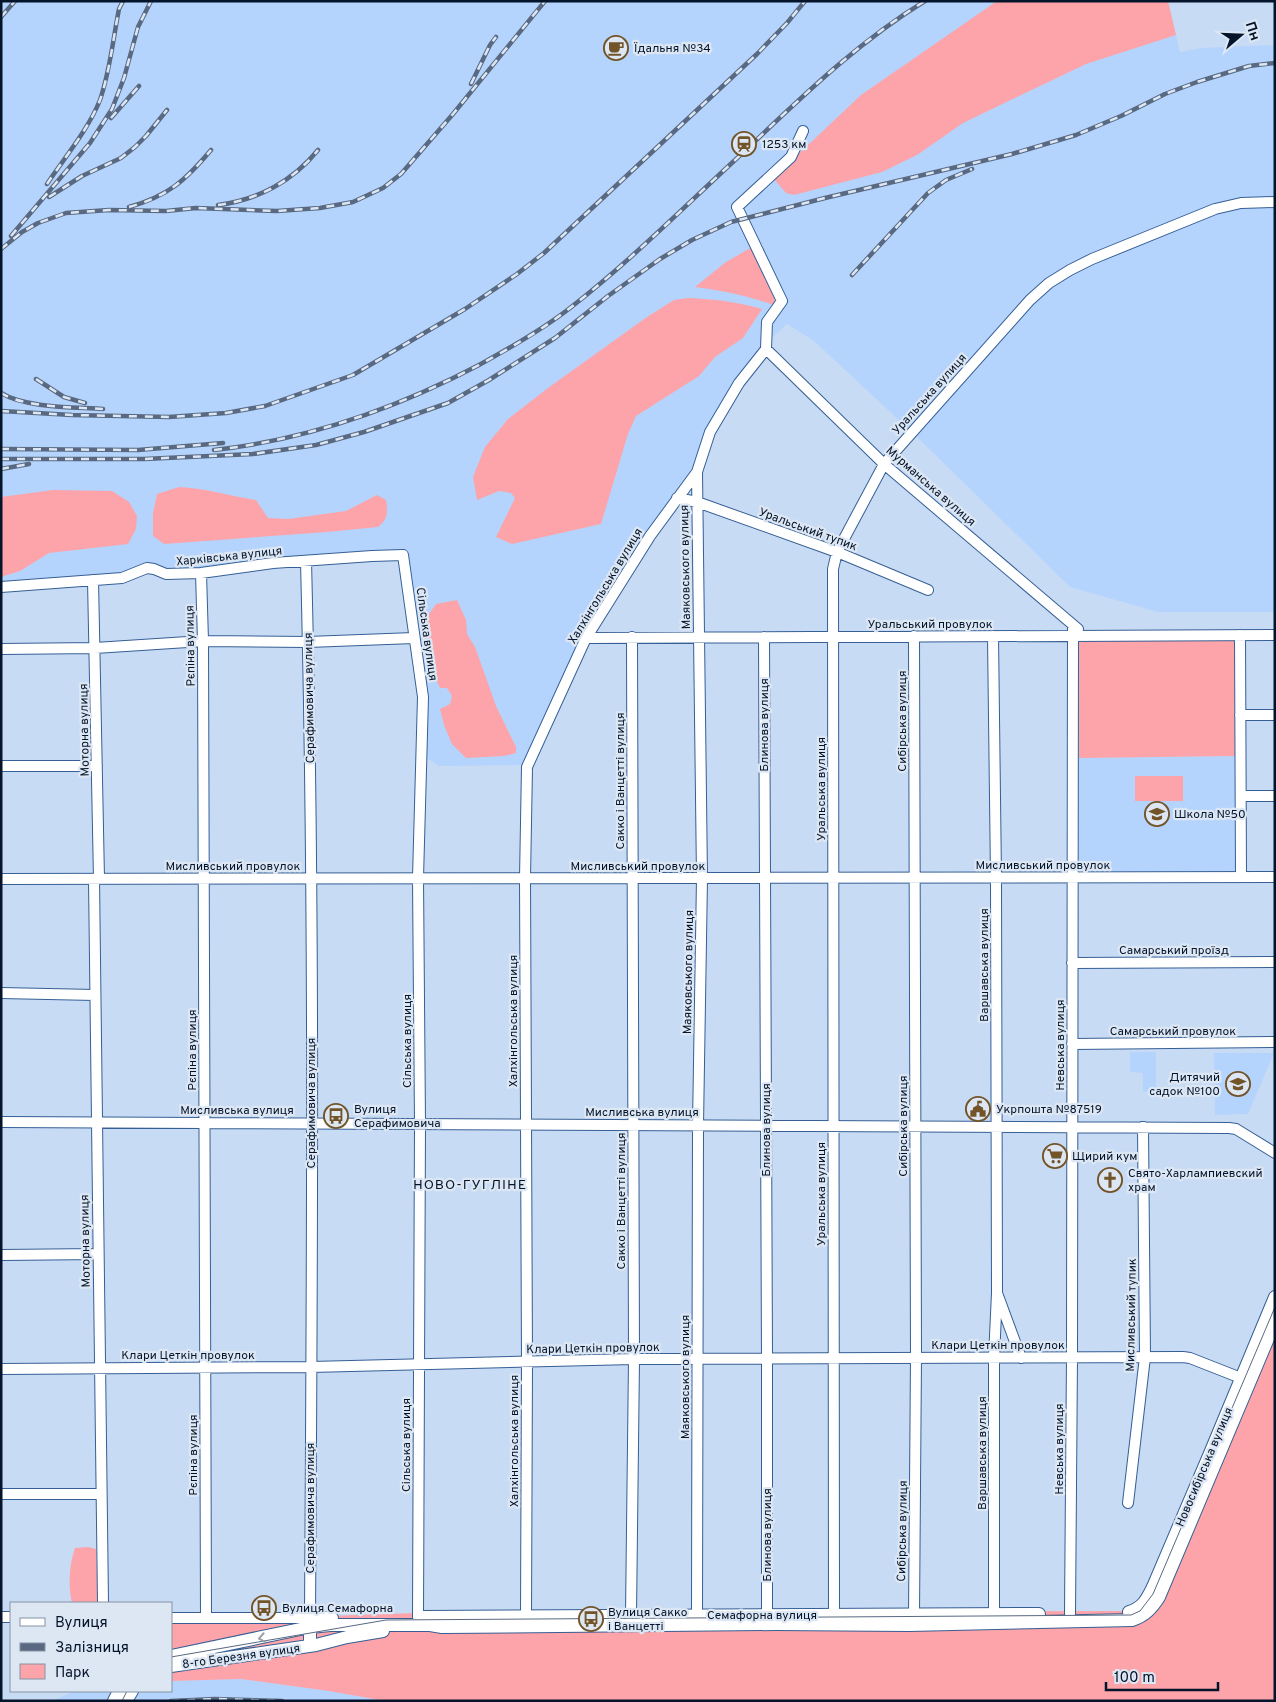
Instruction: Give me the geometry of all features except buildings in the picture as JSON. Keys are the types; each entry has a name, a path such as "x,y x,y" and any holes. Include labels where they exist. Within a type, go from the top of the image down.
{"main road":[{"name":"Новосибірська вулиця","path":"1113,1618 1133,1612 1146,1601 1275,1298"},
{"name":"Новосибірська вулиця","path":"1113,1618 1132,1620 1139,1618 1153,1607 1159,1597 1275,1322"},
{"name":"Семафорна вулиця","path":"310,1645 387,1631 442,1627 767,1619 834,1615 1070,1614 1113,1618"},
{"name":"Семафорна вулиця","path":"310,1623 418,1617 697,1615 909,1625 1113,1618"},
{"name":"Семафорна вулиця","path":"310,1623 330,1625 430,1625 442,1627"},
{"name":"Серафимовича вулиця","path":"310,1623 310,1645"},
{"name":"8-го Березня вулиця","path":"172,1656 310,1623"},
{"name":"8-го Березня вулиця","path":"172,1666 310,1645"}],"street":[{"path":"766,349 768,322 782,301 737,207 790,157 803,131"},
{"name":"Уральська вулиця","path":"834,1615 833,569 837,552 884,464 1030,300 1056,279 1092,258 1215,209 1241,203 1275,202"},
{"name":"Мурманська вулиця","path":"766,349 884,464 1073,630 1085,636 1240,635"},
{"name":"Маяковського вулиця","path":"697,1615 698,1125 702,878 696,472 710,432 739,383 766,349"},
{"name":"Халхінгольська вулиця","path":"526,1616 525,878 527,767 586,638 650,536 696,472"},
{"name":"Уральський тупик","path":"677,498 697,502 837,552 928,590"},
{"name":"Харківська вулиця","path":"1,587 122,578 147,568 166,574 202,573 273,563 403,555"},
{"name":"Сільська вулиця","path":"403,555 423,697 418,878 420,1124 418,1617"},
{"name":"Серафимовича вулиця","path":"306,561 311,879 312,1123 310,1623"},
{"name":"Рєпіна вулиця","path":"202,573 206,1618"},
{"name":"Моторна вулиця","path":"93,580 97,766 96,1123 103,1602"},
{"name":"Уральський провулок","path":"586,638 993,636 1073,630"},
{"name":"Невська вулиця","path":"1070,1614 1073,630"},
{"path":"1241,878 1240,635 1275,635"},
{"name":"Сибірська вулиця","path":"914,636 916,1126 914,1615"},
{"name":"Варшавська вулиця","path":"993,636 998,1293 994,1357 994,1614"},
{"name":"Сакко і Ванцетті вулиця","path":"631,1616 634,1359 632,637"},
{"name":"Блинова вулиця","path":"764,637 767,1619"},
{"path":"1,649 95,648 203,641 308,642 414,638"},
{"path":"1240,715 1275,715"},
{"path":"1,766 97,766"},
{"path":"1241,796 1275,796"},
{"name":"Мисливський провулок","path":"1,879 1275,878"},
{"name":"Самарський проїзд","path":"1072,963 1275,962"},
{"path":"1,993 95,995"},
{"name":"Самарський провулок","path":"1072,1044 1275,1042"},
{"name":"Мисливська вулиця","path":"1,1122 1236,1129 1275,1153"},
{"name":"Мисливський тупик","path":"1128,1502 1145,1357 1143,1127"},
{"path":"1,1255 98,1254"},
{"name":"Варшавська вулиця","path":"998,1293 1021,1358"},
{"name":"Клари Цеткін провулок","path":"1,1369 311,1367 698,1358 1145,1357 1190,1358 1241,1378"},
{"path":"1,1494 101,1494"},
{"name":"Семафорна вулиця","path":"172,1618 310,1623"}],"shaded area":[{"path":"1,1 1168,1 1180,52 1201,48 1275,45 1275,612 1158,612 1070,587 916,436 814,341 787,324 767,342 706,430 692,470 645,533 581,636 522,765 439,766 425,757 428,696 408,550 372,551 166,570 147,564 120,574 1,583"},
{"name":"Школа №50","path":"1235,756 1236,871 1079,871 1079,758"},
{"path":"1130,1052 1156,1052 1156,1092 1143,1092 1143,1073 1130,1072"},
{"name":"Дитячий садок №100","path":"1214,1053 1274,1053 1248,1114 1215,1115"},
{"path":"241,1679 385,1701 53,1701 72,1692 172,1692 172,1681"}],"green space":[{"path":"997,1 1168,1 1176,35 1086,64 963,123 917,155 882,172 794,195 786,193 773,178 861,95"},
{"path":"752,247 775,299 774,305 735,294 695,287 726,262"},
{"path":"688,298 726,301 762,309 743,338 715,357 699,376 636,416 628,434 601,524 512,544 496,537 515,498 511,493 499,491 477,500 473,477 485,447 508,419 548,388 647,317 674,300"},
{"path":"179,487 208,490 256,500 268,518 288,519 346,511 377,495 386,500 387,512 384,521 378,527 164,544 153,536 153,513 157,494"},
{"path":"53,490 112,491 129,502 137,516 136,529 128,544 49,553 20,571 1,577 1,497"},
{"path":"457,600 466,620 467,634 475,647 496,706 516,747 516,753 504,756 466,758 452,744 444,725 440,709 450,704 452,696 447,688 440,688 433,673 424,639 424,621 436,604"},
{"path":"1234,640 1235,756 1079,758 1079,641"},
{"path":"1135,776 1183,776 1183,801 1135,801"},
{"path":"1275,1297 1275,1701 385,1701 241,1679 172,1681 172,1618 264,1618 418,1613 1124,1611 1146,1601"},
{"path":"88,1547 96,1549 97,1602 72,1602 70,1575 71,1561 75,1548"}],"tram line":[{"path":"172,1657 386,1620 1131,1615 1140,1611 1153,1594 1275,1307"},
{"path":"122,1701 126,1692"}],"railway":[{"path":"1,17 15,1"},
{"path":"47,184 83,133 100,100 109,66 119,9 123,1"},
{"path":"11,236 90,143 112,109 124,78 138,27 151,1"},
{"path":"1,249 22,232 38,223 66,213 109,210 166,211 196,208 277,211 320,208 353,202 383,188 401,174 453,114 545,1"},
{"path":"1,411 169,417 226,413 265,406 353,375 465,309 517,274 544,253 757,54 805,1"},
{"path":"214,450 283,439 350,420 383,408 448,381 537,331 570,308 633,255 825,76 873,37 925,1"},
{"path":"471,84 490,45 496,37"},
{"path":"1,459 144,459 253,454 316,445 364,432 448,403 489,380 555,338 608,296 660,259 692,240 731,222 1012,154 1076,135 1121,116 1165,94 1197,82 1249,66 1275,63"},
{"path":"111,118 139,86"},
{"path":"49,197 82,176 121,158 146,136 167,110"},
{"path":"129,207 155,198 175,186 211,150"},
{"path":"218,205 247,199 274,187 297,171 318,150"},
{"path":"852,275 928,193 946,180 972,169"},
{"path":"36,379 64,397 85,403"},
{"path":"1,393 23,402 103,409"},
{"path":"1,449 138,450 223,443"},
{"path":"1,469 29,464"},
{"path":"171,1701 215,1699 282,1701"}],"place":[{"name":"Їдальня №34","path":"616,48"},
{"name":"1253 км","path":"744,144"},
{"name":"Школа №50","path":"1157,814"},
{"name":"Дитячий садок №100","path":"1238,1084"},
{"name":"Укрпошта №87519","path":"978,1109"},
{"name":"Вулиця Серафимовича","path":"336,1116"},
{"name":"Щирий кум","path":"1055,1156"},
{"name":"Свято-Харлампиевский храм","path":"1110,1180"},
{"name":"Вулиця Семафорна","path":"264,1608"},
{"name":"Вулиця Сакко і Ванцетті","path":"591,1619"}],"district":[{"name":"НОВО-ГУГЛІНЕ","path":"470,1184"}]}
